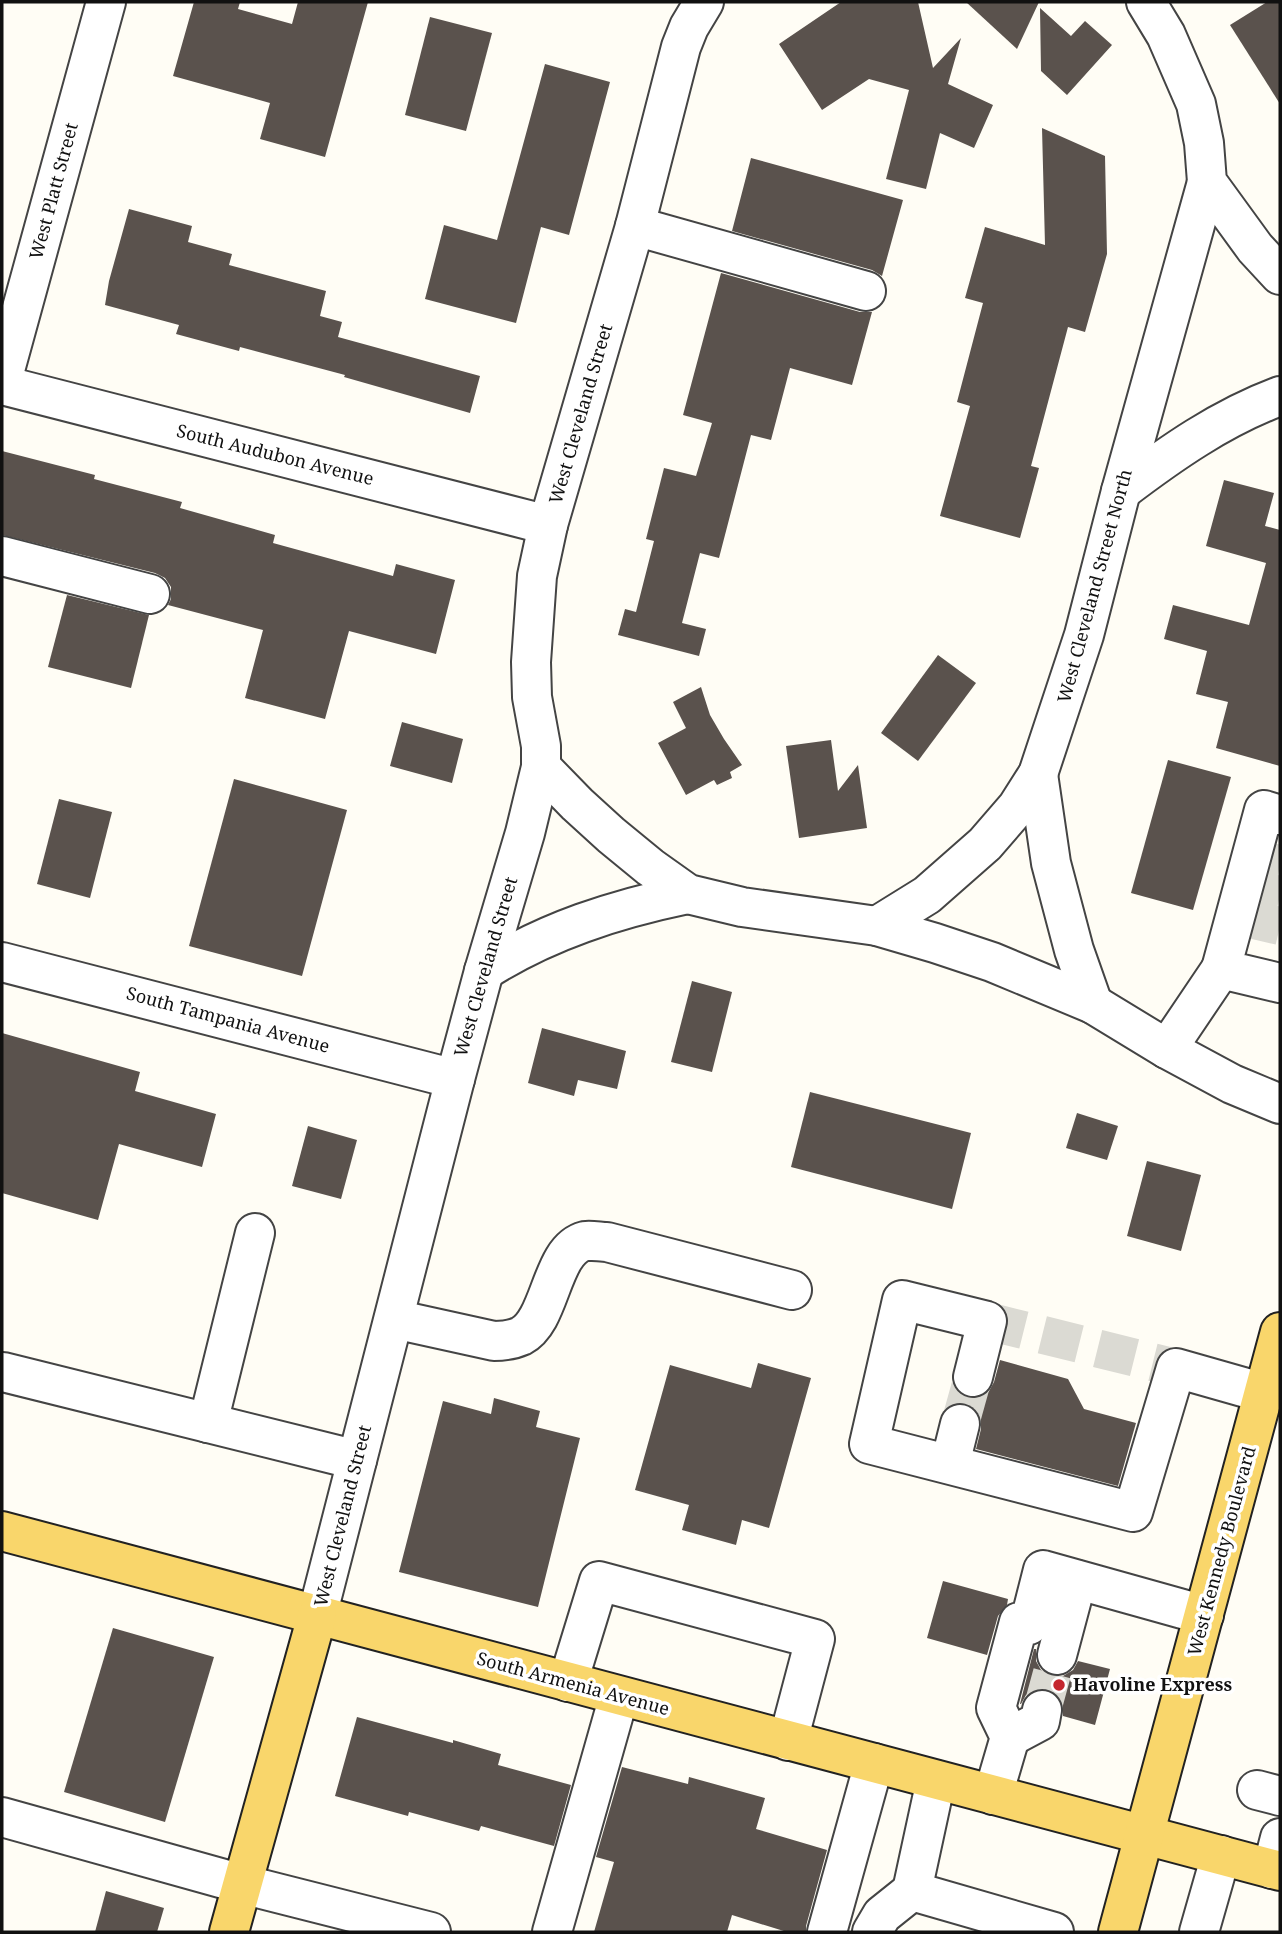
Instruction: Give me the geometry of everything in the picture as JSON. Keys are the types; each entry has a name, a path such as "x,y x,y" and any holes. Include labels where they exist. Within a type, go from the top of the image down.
{"main road":[{"name":"West Kennedy Boulevard","path":"1118,1932 1204,1615 1268,1404 1280,1332"},
{"name":"South Armenia Avenue","path":"2,1531 1221,1855 1277,1859"},
{"name":"West Cleveland Street","path":"229,1932 317,1616"}],"street":[{"name":"West Platt Street","path":"2,383 106,2"},
{"path":"1146,2 1166,35 1196,104 1208,181 1255,248 1280,275"},
{"name":"West Cleveland Street","path":"317,1616 455,1079 525,833 541,767 531,650 537,576 548,525 635,226 694,5"},
{"name":"West Cleveland Street North","path":"877,926 926,895 985,844 1017,807 1038,774 1084,635 1121,491 1208,181"},
{"path":"635,226 866,291"},
{"name":"South Audubon Avenue","path":"2,383 548,525"},
{"path":"1121,491 1193,438 1252,407 1280,396"},
{"path":"2,556 150,594"},
{"path":"541,767 611,835 688,894 742,907 877,926 992,962 1093,1004 1232,1084 1280,1104"},
{"path":"1038,774 1051,863 1074,950 1093,1004"},
{"path":"1167,1049 1221,969 1253,889 1264,810 1280,815"},
{"path":"484,971 511,954 578,924 688,894"},
{"name":"South Tampania Avenue","path":"2,961 455,1079"},
{"path":"1221,969 1280,983"},
{"path":"208,1423 255,1233"},
{"path":"394,1318 494,1341 506,1341 523,1335 537,1320 560,1265 570,1250 585,1241 607,1242 792,1290"},
{"path":"973,1377 987,1321 902,1300 869,1444 1133,1512 1176,1368 1268,1404"},
{"path":"3,1372 357,1460"},
{"path":"950,1464 960,1424"},
{"path":"993,1795 1010,1737 996,1708 1019,1622 1029,1625 1044,1570 1204,1615"},
{"path":"1057,1655 1077,1580"},
{"path":"568,1682 599,1581 815,1639 788,1741"},
{"path":"552,1932 619,1696"},
{"path":"1010,1737 1040,1721 1042,1710"},
{"path":"827,1932 874,1763"},
{"path":"872,1932 882,1914 912,1891 936,1780"},
{"path":"2,1817 242,1884 431,1932"},
{"path":"1199,1932 1221,1855"},
{"path":"912,1891 1054,1932"}],"building":[{"path":"194,2 240,2 238,9 292,24 298,2 368,2 325,157 260,139 270,103 173,76"},
{"path":"841,2 918,2 933,68 961,38 948,84 993,105 974,148 940,133 926,189 886,179 909,90 869,79 822,110 779,44"},
{"path":"966,2 1039,2 1017,49"},
{"path":"1267,2 1280,2 1280,104 1230,25"},
{"path":"1040,8 1071,36 1085,21 1112,45 1067,95 1041,71"},
{"path":"430,17 492,33 466,131 405,115"},
{"path":"545,64 610,82 569,235 541,227 516,323 425,299 444,225 497,240"},
{"path":"1042,128 1105,156 1107,254 1085,332 1068,327 1031,466 1039,468 1020,538 940,516 970,406 957,402 983,303 965,298 985,227 1045,245"},
{"path":"751,158 903,200 882,276 872,270 732,231"},
{"path":"129,209 192,226 188,242 232,254 229,265 326,291 320,316 342,322 338,337 480,376 470,413 344,377 345,375 240,347 239,351 176,334 179,325 105,305"},
{"path":"721,273 860,312 872,312 852,385 790,368 771,440 751,435 719,558 700,553 682,623 706,629 699,656 618,635 625,609 636,612 654,541 646,539 664,468 696,476 712,423 683,415"},
{"path":"2,451 95,475 94,479 182,502 180,508 275,535 273,543 393,576 396,564 455,580 436,654 349,631 325,719 245,698 263,630 168,605 171,587 165,578 155,573 2,535"},
{"path":"1224,480 1274,493 1265,526 1280,530 1280,766 1216,748 1228,702 1196,694 1207,651 1164,639 1173,605 1249,625 1266,563 1206,546"},
{"path":"67,595 149,615 131,688 48,667"},
{"path":"938,655 976,683 918,761 881,733"},
{"path":"701,687 710,715 742,765 730,772 732,778 717,785 714,780 686,795 658,743 686,728 673,702"},
{"path":"402,722 463,739 452,783 390,766"},
{"path":"831,740 838,791 858,765 867,828 799,838 786,746"},
{"path":"1168,760 1231,777 1193,910 1131,893"},
{"path":"234,779 347,810 302,976 189,946"},
{"path":"59,799 112,812 90,898 37,884"},
{"path":"692,981 732,992 712,1072 671,1062"},
{"path":"542,1028 626,1051 617,1089 578,1080 574,1096 528,1083"},
{"path":"2,1033 140,1072 135,1091 216,1114 202,1167 119,1144 98,1220 2,1193"},
{"path":"810,1092 971,1133 952,1209 791,1167"},
{"path":"1077,1113 1118,1126 1107,1160 1066,1148"},
{"path":"308,1126 357,1140 341,1199 292,1186"},
{"path":"1147,1161 1201,1175 1181,1251 1127,1236"},
{"path":"1000,1360 1068,1379 1084,1409 1136,1423 1118,1486 976,1449 981,1417 975,1408 966,1403 954,1403 957,1392 968,1398 980,1398 988,1393"},
{"path":"758,1363 811,1378 769,1528 742,1520 736,1545 682,1530 689,1505 635,1490 670,1365 751,1388"},
{"path":"494,1398 540,1411 536,1427 580,1438 538,1607 399,1572 443,1401 491,1414"},
{"path":"943,1581 1008,1599 1007,1605 998,1616 987,1655 927,1638"},
{"path":"113,1628 214,1657 165,1822 64,1792"},
{"path":"1034,1649 1041,1670 1051,1676 1063,1676 1073,1670 1078,1661 1110,1669 1095,1725 1063,1716 1062,1702 1057,1694 1047,1689 1034,1690 1026,1695 1020,1704"},
{"path":"357,1717 501,1754 498,1765 571,1785 554,1846 481,1826 479,1831 409,1812 408,1816 335,1796"},
{"path":"622,1767 688,1784 689,1777 765,1798 756,1829 827,1850 806,1932 787,1932 732,1915 727,1932 594,1932 614,1862 596,1857"},
{"path":"106,1891 164,1908 157,1932 95,1932"}],"tunnel":[{"path":"1270,862 1280,864"},
{"path":"1262,891 1280,895"},
{"path":"1254,920 1280,926"},
{"path":"987,1321 1176,1368"},
{"path":"960,1424 973,1377"},
{"path":"1042,1710 1057,1655"}],"place":[{"name":"Havoline Express","path":"1059,1685"}]}
